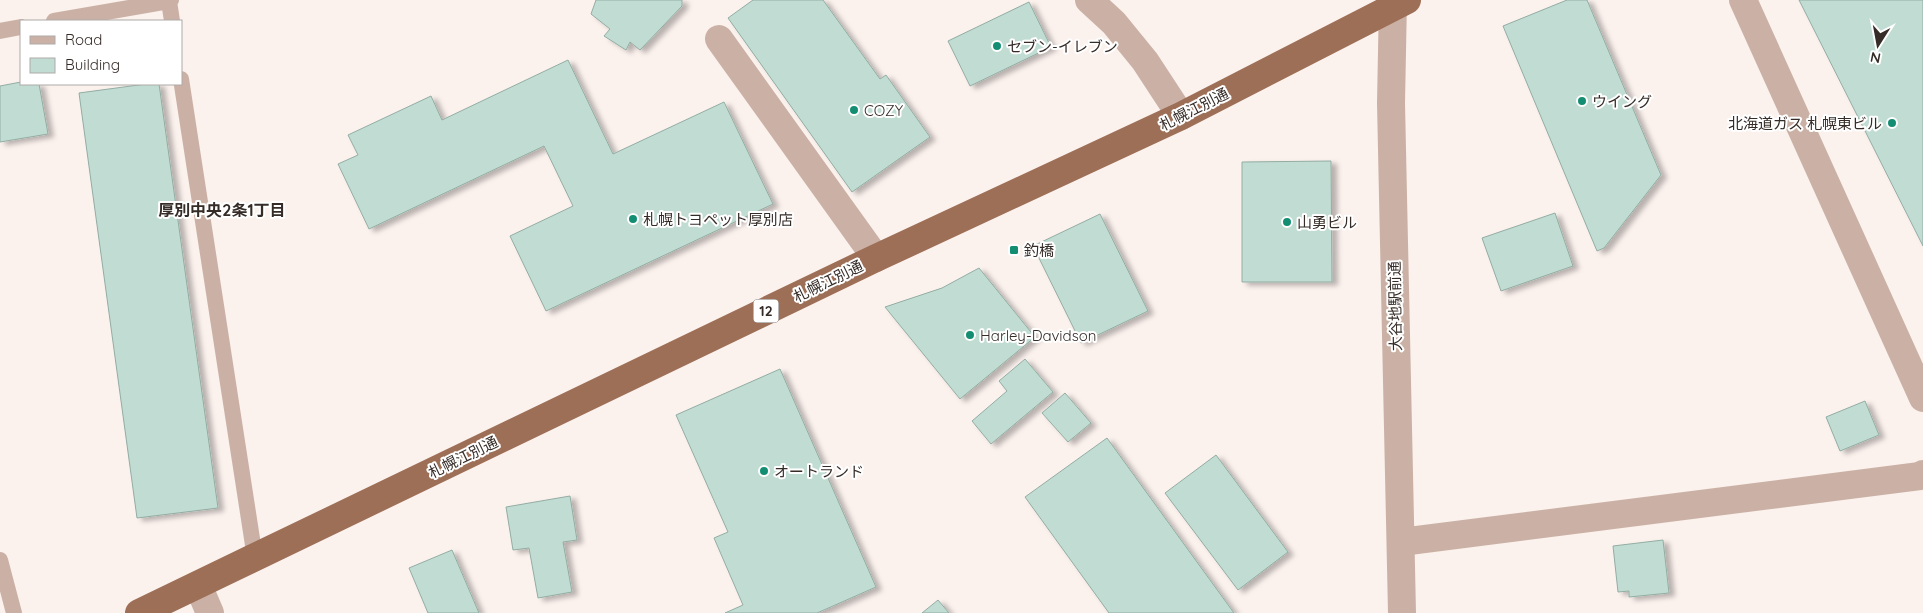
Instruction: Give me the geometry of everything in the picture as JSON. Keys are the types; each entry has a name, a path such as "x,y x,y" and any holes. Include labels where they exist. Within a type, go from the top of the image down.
{"highway":[{"name":"札幌江別通","path":"139,613 876,258 1181,116 1398,2"}],"street":[{"path":"1089,0 1114,23 1145,61 1181,116"},
{"path":"1743,0 1923,398"},
{"name":"大谷地駅前通","path":"1398,2 1391,103 1402,613"},
{"path":"719,40 876,258"},
{"path":"1401,542 1920,476 1923,474"},
{"path":"198,585 210,613"}],"lane":[{"path":"60,20 170,1 172,20"},
{"path":"0,31 20,27"},
{"path":"182,85 255,558"},
{"path":"0,560 14,613"}],"building":[{"path":"596,0 682,0 682,6 640,50 630,42 626,50 604,36 610,29 591,14"},
{"path":"753,0 823,0 880,79 886,75 930,137 852,192 728,18"},
{"name":"ウイング","path":"1567,0 1587,0 1661,175 1604,248 1597,251 1503,26"},
{"name":"北海道ガス 札幌東ビル","path":"1799,0 1923,0 1923,246"},
{"path":"1029,2 1051,47 970,86 948,41"},
{"path":"568,60 613,154 724,102 773,204 546,311 510,236 573,206 544,146 369,229 338,164 358,155 348,135 431,96 442,120"},
{"path":"20,82 20,85 39,85 48,134 0,142 0,86"},
{"path":"139,85 159,85 218,508 137,518 79,93"},
{"name":"山勇ビル","path":"1331,161 1332,282 1242,282 1242,162"},
{"path":"1555,213 1573,266 1501,291 1482,238"},
{"path":"1100,214 1148,311 1081,343 1033,246"},
{"path":"979,268 1035,337 960,399 885,307 942,288"},
{"path":"1025,359 1053,392 991,444 972,421 1007,391 999,381"},
{"path":"780,369 876,587 817,613 725,613 743,605 714,538 728,532 676,415"},
{"path":"1065,393 1091,423 1068,442 1042,413"},
{"path":"1865,401 1879,435 1840,451 1826,417"},
{"path":"1107,438 1234,613 1109,613 1025,497"},
{"path":"1216,455 1288,552 1238,590 1165,493"},
{"path":"570,496 577,540 563,542 572,592 538,598 529,548 513,550 506,507"},
{"path":"1663,540 1669,593 1629,597 1629,591 1618,592 1613,546"},
{"path":"452,550 479,613 428,613 409,568"},
{"path":"938,600 949,613 922,613"}],"place":[{"name":"セブン-イレブン","path":"997,46"},
{"name":"ウイング","path":"1582,101"},
{"name":"COZY","path":"854,110"},
{"name":"北海道ガス 札幌東ビル","path":"1892,123"},
{"name":"札幌トヨペット厚別店","path":"633,219"},
{"name":"山勇ビル","path":"1287,222"},
{"name":"釣橋","path":"1014,250"},
{"name":"Harley-Davidson","path":"970,335"},
{"name":"オートランド","path":"764,471"}],"district":[{"name":"厚別中央2条1丁目","path":"222,210"}]}
